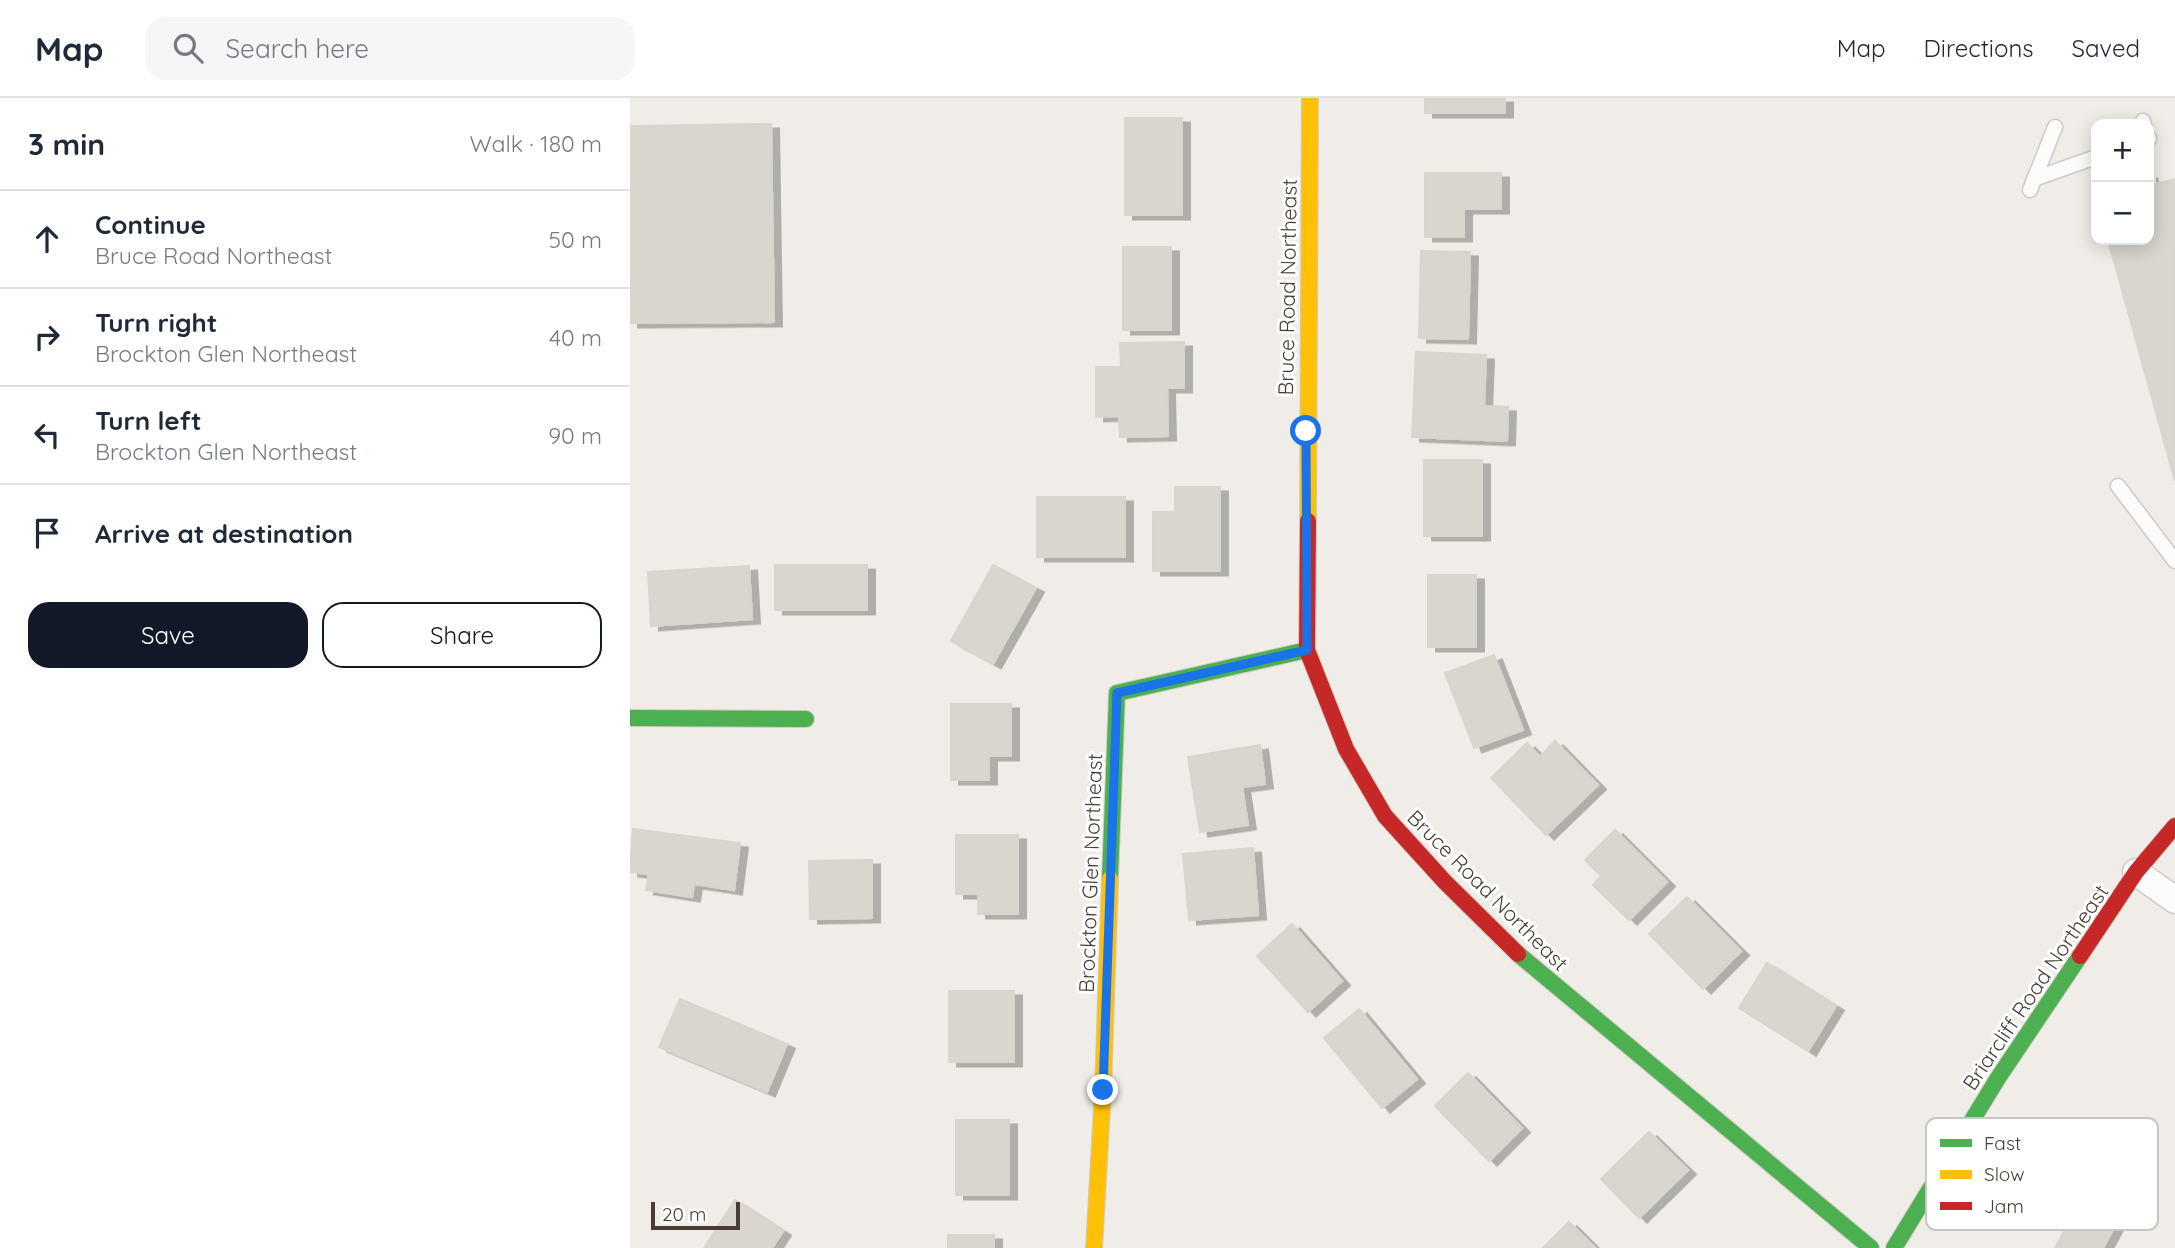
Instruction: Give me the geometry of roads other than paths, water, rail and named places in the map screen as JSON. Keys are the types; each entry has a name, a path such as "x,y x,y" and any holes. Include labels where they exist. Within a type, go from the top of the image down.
{"street":[{"name":"Bruce Road Northeast","path":"1310,98 1307,650 1346,749 1385,816 1445,882 1526,962 1871,1248"},
{"name":"Brockton Glen Northeast","path":"1094,1248 1103,1090 1117,693 1307,650"},
{"path":"630,718 806,719"},
{"name":"Briarcliff Road Northeast","path":"1974,1118 2136,872 2172,833"},
{"path":"2136,872 2175,900"},
{"name":"Briarcliff Road Northeast","path":"1894,1248 1926,1196"}],"lane":[{"path":"2055,127 2032,184 2091,159"},
{"path":"2118,486 2175,561"}]}
